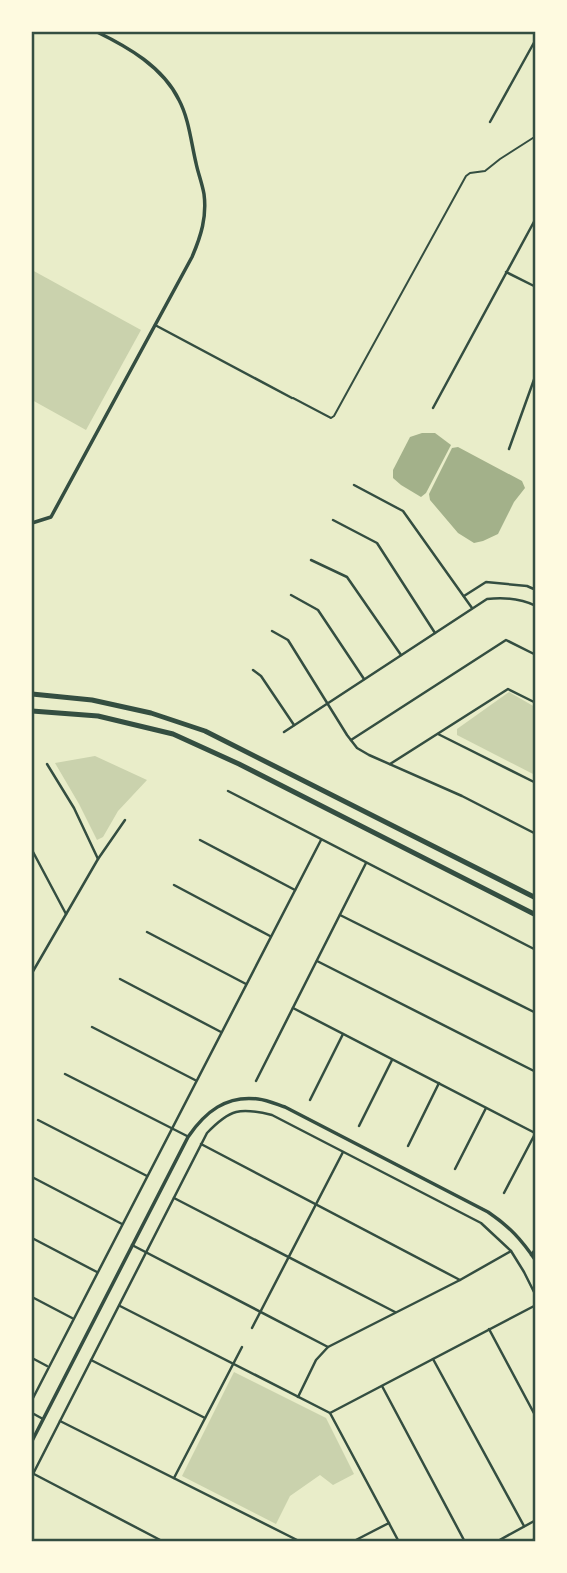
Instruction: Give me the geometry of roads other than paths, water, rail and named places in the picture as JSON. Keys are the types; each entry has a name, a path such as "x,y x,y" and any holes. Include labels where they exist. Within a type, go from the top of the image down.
{"highway":[{"path":"32,694 92,700 151,713 205,731 536,898"},
{"path":"32,711 98,716 173,734 239,764 536,915"}],"street":[{"path":"32,523 51,517 197,244 205,218 204,192 179,100 172,88 147,62 97,32"},
{"path":"490,122 536,39"},
{"path":"433,408 536,218"},
{"path":"506,272 536,288"},
{"path":"155,325 292,398"},
{"path":"509,449 536,374"},
{"path":"354,485 403,511 472,609"},
{"path":"332,520 377,543 435,633"},
{"path":"311,559 347,577 401,655"},
{"path":"463,597 486,582 527,586 536,590"},
{"path":"291,595 318,610 364,679"},
{"path":"284,732 488,599 503,597 524,600 536,606"},
{"path":"272,631 288,640 357,748 462,796 536,834"},
{"path":"351,741 506,640 536,655"},
{"path":"253,670 261,676 294,725"},
{"path":"390,764 508,689 536,702"},
{"path":"438,734 536,783"},
{"path":"47,764 74,808 98,859"},
{"path":"228,791 536,950"},
{"path":"32,973 98,859 125,820"},
{"path":"200,840 295,890"},
{"path":"32,1400 321,840"},
{"path":"32,850 66,914"},
{"path":"256,1081 366,863"},
{"path":"174,885 271,936"},
{"path":"340,915 536,1013"},
{"path":"147,932 246,984"},
{"path":"317,961 536,1072"},
{"path":"120,979 221,1032"},
{"path":"293,1008 535,1132 505,1193"},
{"path":"92,1027 196,1081"},
{"path":"310,1100 343,1034"},
{"path":"359,1126 393,1059"},
{"path":"65,1074 188,1137"},
{"path":"408,1146 439,1083"},
{"path":"32,1441 188,1137 204,1116 236,1099 259,1099 285,1107 488,1212 508,1226 536,1261"},
{"path":"455,1169 486,1108"},
{"path":"164,1542 32,1473 201,1144 221,1118 236,1111 251,1110 272,1115 481,1223 510,1251 536,1296"},
{"path":"38,1120 147,1176"},
{"path":"201,1144 460,1280"},
{"path":"251,1328 343,1152"},
{"path":"32,1177 122,1224"},
{"path":"174,1198 397,1313"},
{"path":"32,1238 97,1272"},
{"path":"132,1245 328,1347"},
{"path":"531,1255 536,1248"},
{"path":"298,1397 316,1360 328,1347 460,1280 510,1251"},
{"path":"32,1297 73,1319"},
{"path":"330,1413 536,1304"},
{"path":"119,1305 330,1413 399,1542"},
{"path":"489,1329 536,1418"},
{"path":"174,1478 242,1347"},
{"path":"32,1359 48,1367"},
{"path":"433,1359 524,1527"},
{"path":"91,1360 205,1418"},
{"path":"382,1386 465,1542"},
{"path":"32,1413 43,1419"},
{"path":"60,1421 301,1542"},
{"path":"496,1542 536,1520"},
{"path":"352,1542 389,1523"}],"lane":[{"path":"292,398 331,418 334,416 466,176 485,171 536,136"}]}
